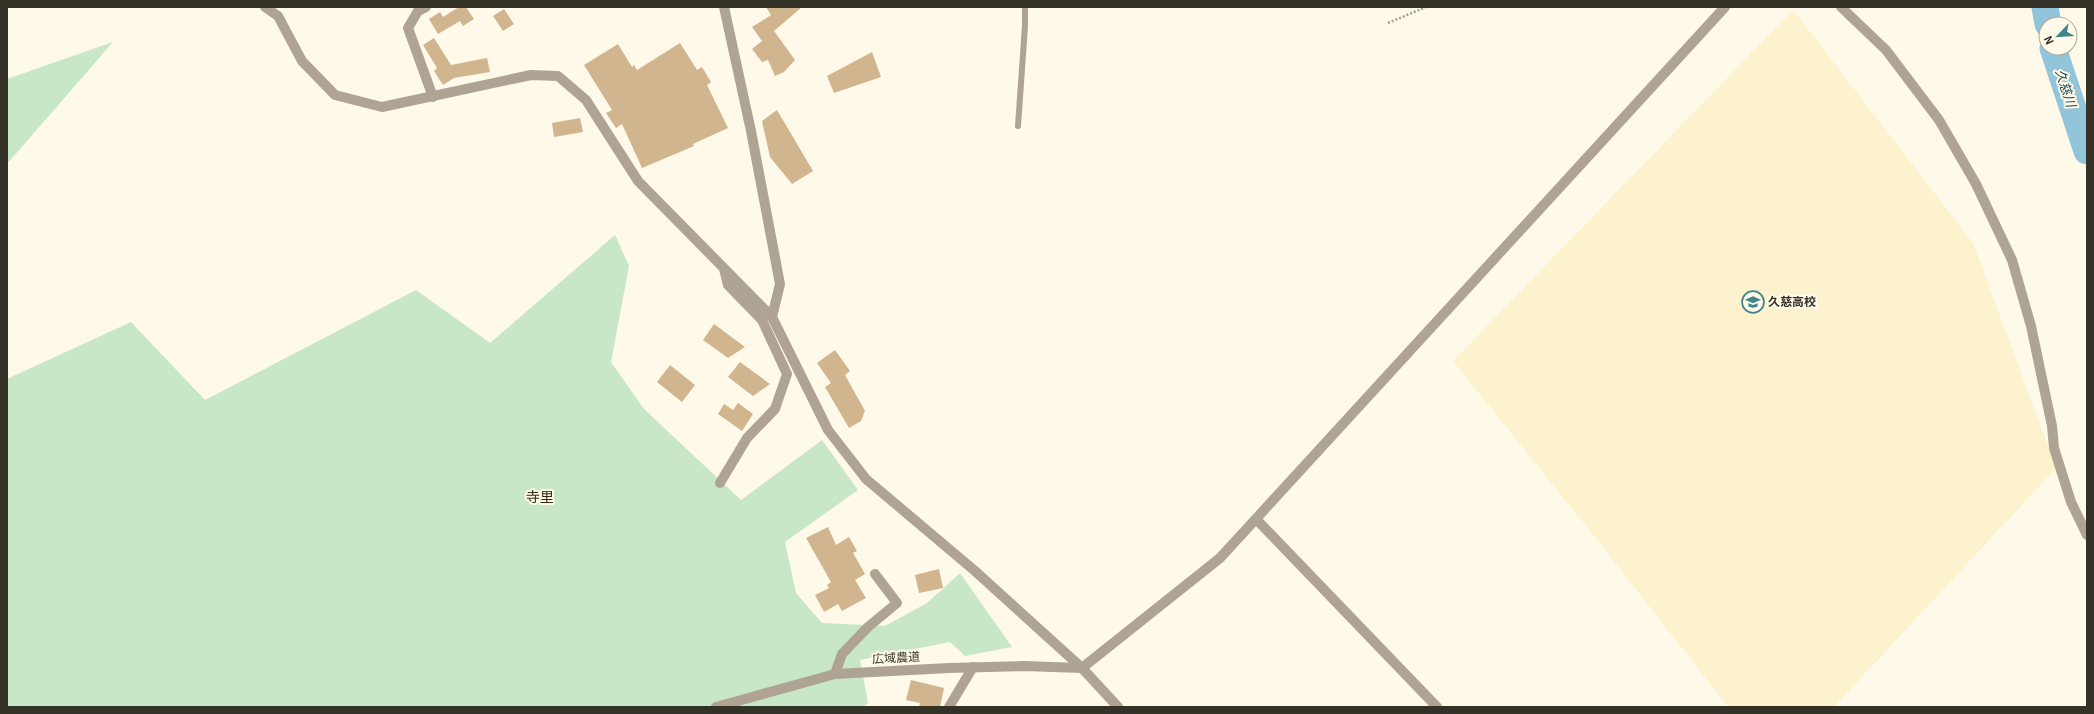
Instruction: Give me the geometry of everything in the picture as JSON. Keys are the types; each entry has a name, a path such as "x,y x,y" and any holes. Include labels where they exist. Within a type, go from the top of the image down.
{"street":[{"path":"265,7 278,16 302,60 335,95 382,107 531,75 558,76 586,100 638,181 772,317 828,430 866,479 975,571 1082,668 1118,707"},
{"path":"426,7 418,11 408,28 432,96"},
{"path":"724,7 751,130 780,284 772,317"},
{"path":"1082,668 1220,558 1725,7"},
{"path":"1841,7 1886,50 1922,97 1939,120 1980,191 2012,260 2030,326 2052,426 2054,448 2071,502 2087,535"},
{"path":"720,483 747,438 775,408 787,374 762,320 728,285 724,268"},
{"path":"1256,519 1437,707"},
{"path":"835,674 842,654 868,627 897,603 874,574"},
{"path":"949,707 973,667"},
{"name":"広域農道","path":"716,707 835,674 973,667 1082,668"}],"lane":[{"path":"1018,126 1026,26 1025,7"}],"path":[{"path":"1388,24 1426,7"}],"shaded area":[{"name":"久慈高校","path":"1793,10 1973,243 2056,468 1834,707 1728,707 1599,542 1453,361"}],"green space":[{"path":"113,42 7,164 7,79"},
{"path":"615,235 629,266 611,362 644,409 741,500 822,440 858,490 785,542 796,593 822,623 885,626 927,603 960,573 1012,647 965,656 950,642 860,660 868,703 863,707 7,707 7,379 131,322 205,400 416,290 490,343"}],"building":[{"path":"459,7 466,7 474,19 463,26 460,21 438,34 429,19 440,12 443,17"},
{"path":"766,7 802,7 774,31 795,60 784,72 775,76 768,60 762,62 752,49 762,41 752,27 771,15"},
{"path":"504,9 514,24 503,31 493,16"},
{"path":"434,38 451,65 487,58 490,72 454,78 443,85 434,71 437,68 423,45"},
{"path":"680,43 697,70 702,67 711,82 707,85 728,128 693,144 694,146 642,168 622,124 616,128 606,113 612,110 584,65 618,44 632,67 634,65 637,70"},
{"path":"872,52 881,77 834,93 827,76"},
{"path":"777,110 813,171 792,184 770,157 762,121"},
{"path":"580,118 583,132 554,137 552,123"},
{"path":"714,324 745,347 728,358 703,340"},
{"path":"835,350 850,371 845,375 865,411 861,421 849,428 825,387 831,383 817,363"},
{"path":"740,362 770,384 753,396 728,377"},
{"path":"670,365 695,385 682,402 657,382"},
{"path":"738,403 753,414 742,431 718,414 724,404 733,410"},
{"path":"828,527 836,545 849,537 857,551 853,553 865,574 855,580 866,598 842,611 838,604 824,612 815,595 829,588 827,585 831,582 806,538"},
{"path":"939,569 943,588 919,593 915,575"},
{"path":"911,680 944,688 940,707 919,707 920,703 906,700"}],"waterway":[{"name":"久慈川","path":"2045,7 2047,16"},
{"name":"久慈川","path":"2056,56 2087,151"}],"place":[{"name":"久慈高校","path":"1753,302"}],"district":[{"name":"寺里","path":"540,497"}]}
